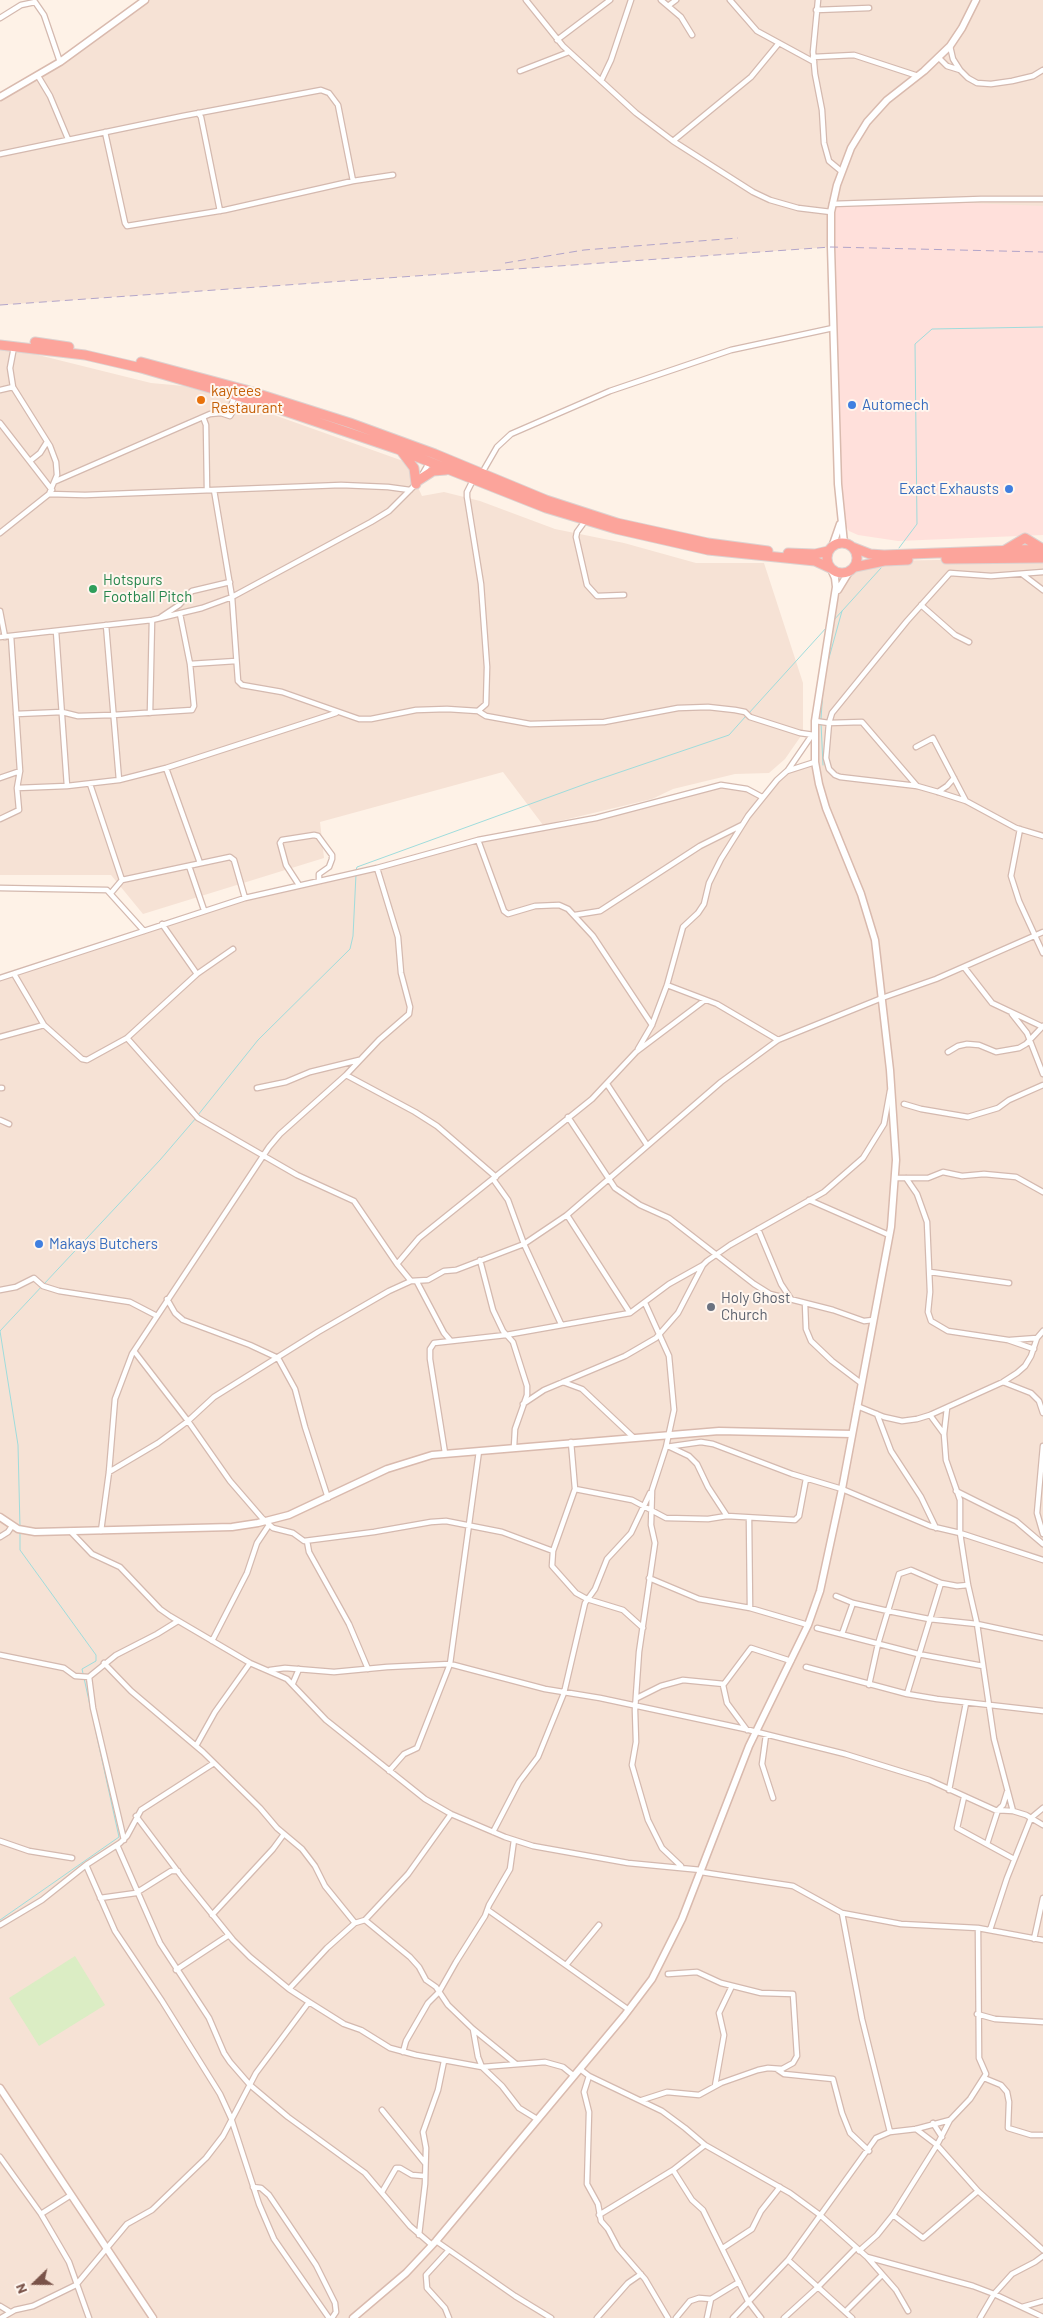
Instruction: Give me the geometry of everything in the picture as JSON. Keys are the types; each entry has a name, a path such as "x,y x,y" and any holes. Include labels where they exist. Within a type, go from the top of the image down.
{"highway":[{"path":"0,339 86,350 350,423 432,458 454,472 473,480 585,521 708,550 815,561 839,574 901,560 1043,558"},
{"path":"0,345 85,355 240,393 398,449 482,473 546,500 585,513 708,543 779,552 815,554 848,545 870,554 884,555 1043,549"},
{"path":"398,449 411,462 416,474 415,485"},
{"path":"415,485 437,470 454,472"},
{"path":"848,545 857,556 852,570"},
{"path":"830,549 827,560 830,568"}],"street":[{"path":"0,97 60,62 146,0"},
{"path":"526,0 557,40 569,52 636,113 673,141 753,192 770,200 798,208 831,212"},
{"path":"557,40 610,0"},
{"path":"600,81 612,60 631,0"},
{"path":"661,0 681,17 692,35"},
{"path":"668,6 676,0"},
{"path":"730,0 757,31 813,60 854,55 918,76"},
{"path":"818,0 813,60 821,103 826,153 831,164 841,171"},
{"path":"848,545 840,520 832,204 841,171 851,148 867,122 887,100 918,76 950,46 976,0"},
{"path":"0,18 21,5 35,2 44,15 60,62"},
{"path":"816,10 869,8"},
{"path":"673,141 751,77 779,44"},
{"path":"950,46 953,59 960,70 977,83 991,84 1033,76 1043,70"},
{"path":"520,71 569,52"},
{"path":"938,57 947,66 960,70"},
{"path":"38,76 54,104 68,139"},
{"path":"0,154 316,90 325,91 333,97 338,106 353,181"},
{"path":"198,113 201,117 220,210"},
{"path":"105,132 127,226 220,210 353,181 393,175"},
{"path":"832,204 980,199 1043,200"},
{"path":"482,473 497,448 511,434 610,391 731,350 834,328"},
{"path":"0,533 6,526 50,492 56,481 56,462 47,442 13,387 10,368 15,346"},
{"path":"0,390 13,387"},
{"path":"56,481 203,417 216,413 231,414 240,393"},
{"path":"203,417 206,424 207,490"},
{"path":"0,423 30,461 50,492"},
{"path":"30,461 40,453 47,442"},
{"path":"0,611 2,637 152,620 180,614 232,597 389,511 415,485 432,458"},
{"path":"473,480 467,497 481,584 487,667 486,704 478,711"},
{"path":"50,492 85,495 341,485 388,487 415,485"},
{"path":"214,490 232,597 239,684 308,699 336,713 365,719 416,710 478,711 486,716 530,724 604,722 678,708 708,707 745,712 750,717 813,735"},
{"path":"830,549 840,520"},
{"path":"585,521 577,532 576,537 587,585 593,595 624,595"},
{"path":"0,525 6,526"},
{"path":"830,568 835,578 835,598"},
{"path":"353,2318 399,2279 434,2243 629,2010 652,1979 667,1951 701,1871 755,1733 808,1625 822,1584 842,1489 889,1235 896,1178 896,1137 882,998 874,940 869,919 826,808 815,762 813,735 835,598 840,583 852,570"},
{"path":"1043,572 991,576 950,574 921,605 832,713 829,724 826,758 829,769 840,777 917,786 938,792 966,801 1020,829 1043,836"},
{"path":"1022,574 1043,590"},
{"path":"160,618 179,605 192,591 230,582"},
{"path":"921,605 955,635 969,642"},
{"path":"16,714 62,712 78,716 192,710 194,706 190,664 180,614"},
{"path":"150,713 152,620"},
{"path":"106,626 119,780"},
{"path":"56,631 67,786"},
{"path":"0,819 19,810 17,788 20,771 11,636"},
{"path":"190,664 236,661"},
{"path":"17,788 67,786 119,780 166,768 336,713"},
{"path":"815,721 829,724 862,722 917,786"},
{"path":"636,1052 652,1025 667,985 683,927 698,914 704,904 713,874 742,825 762,797 787,772 813,735"},
{"path":"916,747 933,738 966,801"},
{"path":"787,772 815,762"},
{"path":"166,768 200,863"},
{"path":"0,778 20,771"},
{"path":"938,792 954,778"},
{"path":"90,784 122,880"},
{"path":"0,978 245,898 298,884 377,868 478,840 596,818 721,785 747,789 762,797"},
{"path":"575,915 600,911 700,846 742,825"},
{"path":"1020,829 1011,876 1019,901 1043,953"},
{"path":"298,884 286,865 280,843 282,840 318,836 332,855 329,866 319,874 319,880"},
{"path":"478,840 506,912 534,906 559,905 575,915 594,936 652,1025"},
{"path":"111,893 122,880 200,863 233,858 245,898"},
{"path":"189,866 204,910"},
{"path":"101,1530 109,1472 115,1399 134,1350 263,1155 280,1134 346,1075 379,1040 407,1017 410,1011 401,973 398,936 377,868"},
{"path":"0,888 103,890 111,893 144,931"},
{"path":"162,924 197,974"},
{"path":"109,1472 158,1443 188,1421 214,1397 325,1328 389,1291 411,1281 428,1280 444,1271 456,1270 524,1244 567,1215 646,1145 722,1082 778,1040 882,998 936,979 1043,932"},
{"path":"14,974 44,1025 82,1059 90,1060 127,1038 197,974 233,949"},
{"path":"948,1052 958,1046 967,1044 979,1045 996,1052 1019,1048 1043,1027 992,1003 964,967"},
{"path":"667,985 732,1012 778,1040"},
{"path":"397,1264 426,1232 495,1178 607,1084 636,1052 706,1000"},
{"path":"1010,1012 1031,1039 1043,1074"},
{"path":"0,1037 44,1025"},
{"path":"127,1038 198,1118 297,1176 354,1201 397,1264 411,1281"},
{"path":"256,1088 286,1082 310,1072 360,1059"},
{"path":"346,1075 416,1112 437,1126 495,1178 508,1200 524,1244 561,1324"},
{"path":"607,1084 646,1145"},
{"path":"904,1104 922,1110 968,1117 994,1110 1009,1100 1043,1085"},
{"path":"445,1453 430,1352 434,1343 506,1335 630,1313 669,1284 703,1265 715,1254 828,1189 863,1158 884,1124 891,1087"},
{"path":"568,1117 607,1178 622,1193 640,1205 668,1218 765,1291 833,1310 864,1321 873,1320"},
{"path":"0,1120 9,1124"},
{"path":"896,1178 928,1178 943,1172 962,1176 984,1174 1016,1177 1043,1192"},
{"path":"906,1178 917,1194 926,1217 930,1272 928,1312 931,1321 948,1331 1008,1340 1034,1348"},
{"path":"809,1200 889,1235"},
{"path":"567,1215 630,1313"},
{"path":"758,1229 781,1284 792,1300"},
{"path":"480,1260 493,1310 506,1335 513,1342 528,1388 516,1425 514,1446"},
{"path":"524,1404 538,1393 625,1356 648,1344 660,1335 678,1313 703,1265"},
{"path":"930,1272 1009,1283"},
{"path":"0,1290 16,1286 34,1278 43,1286 59,1291 130,1302 157,1316"},
{"path":"417,1282 444,1333 450,1340"},
{"path":"167,1299 175,1313 183,1320 244,1342 278,1358 295,1389 304,1427 328,1498"},
{"path":"493,1832 509,1798 538,1757 564,1693 587,1599 595,1589 607,1559 631,1533 652,1490 668,1447 668,1434 674,1410 669,1356 645,1303"},
{"path":"805,1303 806,1329 811,1341 832,1361 861,1383"},
{"path":"857,1406 902,1421 930,1415 1003,1382 1025,1366 1037,1338 1043,1332"},
{"path":"1008,1340 1037,1338"},
{"path":"134,1350 188,1421 230,1481 267,1523 307,1541 431,1522 470,1524 521,1537 553,1551"},
{"path":"562,1382 582,1389 633,1437"},
{"path":"1003,1382 1031,1393 1039,1401 1043,1413"},
{"path":"528,1388 538,1393"},
{"path":"947,1408 944,1434 947,1468 961,1505 960,1533 968,1585 977,1624 1000,1769 1013,1811"},
{"path":"877,1414 891,1451 921,1497 936,1528"},
{"path":"930,1415 944,1434"},
{"path":"0,1517 12,1526 24,1531 232,1527 267,1523 328,1498 401,1463 445,1453 719,1430 852,1434"},
{"path":"572,1442 575,1489 553,1551 551,1563 553,1568 576,1593 587,1599 623,1610 643,1628"},
{"path":"668,1447 701,1442 710,1443 842,1489 936,1528 960,1533 1043,1560"},
{"path":"1043,1446 1037,1513 1043,1534"},
{"path":"668,1447 694,1459 727,1516"},
{"path":"389,1770 404,1754 417,1748 450,1664 479,1449"},
{"path":"575,1489 632,1500 666,1518 708,1519 727,1516 796,1520 806,1478"},
{"path":"652,1490 651,1530 655,1543 638,1664 636,1742 632,1765 646,1817 662,1848 681,1866"},
{"path":"956,1491 1016,1521 1043,1544"},
{"path":"750,1518 750,1608"},
{"path":"212,1641 247,1573 257,1543 267,1523"},
{"path":"0,1537 9,1531 12,1526"},
{"path":"70,1531 92,1554 120,1567 160,1609 250,1663 270,1670 293,1683 317,1712 425,1799 451,1814 493,1832 533,1846 628,1863 681,1866 793,1886 842,1913 901,1924 978,1928 1043,1940"},
{"path":"307,1541 309,1552 349,1624 368,1669"},
{"path":"869,1684 896,1578 902,1572 911,1570 941,1583 957,1586 968,1585"},
{"path":"649,1578 699,1599 750,1608 808,1625"},
{"path":"907,1694 941,1583"},
{"path":"836,1596 853,1603 888,1611 929,1619 977,1624 1043,1638"},
{"path":"842,1634 853,1603"},
{"path":"0,1655 12,1657 16,1660 64,1668 78,1677 89,1677 104,1663 178,1621"},
{"path":"817,1628 918,1654 983,1666"},
{"path":"637,1698 661,1686 683,1680 723,1685 751,1648 791,1661"},
{"path":"104,1663 131,1692 214,1763 308,1856 325,1886 355,1922"},
{"path":"196,1746 215,1712 250,1663"},
{"path":"270,1670 279,1668 334,1672 450,1664 564,1693 600,1698 846,1754 905,1771 964,1797 998,1810 1013,1811 1043,1825"},
{"path":"806,1667 907,1694 966,1703 1043,1710"},
{"path":"293,1683 299,1669"},
{"path":"89,1677 93,1708 124,1840"},
{"path":"723,1685 727,1703 747,1730"},
{"path":"949,1790 966,1703"},
{"path":"766,1735 762,1764 773,1798"},
{"path":"0,1925 42,1900 86,1865 117,1846 124,1840 141,1810 214,1763"},
{"path":"987,1844 998,1810 1003,1805 1007,1792"},
{"path":"964,1797 956,1827 1014,1859"},
{"path":"990,1930 1030,1818 1043,1808"},
{"path":"289,1989 327,1948 355,1922 364,1920 408,1874 451,1814"},
{"path":"136,1816 229,1935 250,1956 289,1989 344,2024 361,2030 390,2048 403,2052 482,2068 516,2064 554,2064 574,2076"},
{"path":"212,1914 273,1849 284,1834"},
{"path":"403,2052 406,2041 428,2003 439,1992 510,1869 514,1840"},
{"path":"0,1841 29,1851 72,1858"},
{"path":"117,1846 136,1893 160,1943 209,2018 224,2053 250,2085 288,2117 365,2173 419,2234 551,2318"},
{"path":"86,1865 115,1931 220,2094 231,2118 258,2204 274,2239 331,2318 336,2312 335,2303 316,2265 269,2195 261,2188 253,2186"},
{"path":"100,1898 136,1893 171,1871 178,1871"},
{"path":"1034,1939 1043,1898"},
{"path":"488,1910 629,2010"},
{"path":"842,1913 862,2019 890,2132"},
{"path":"364,1920 410,1957 419,1967 426,1980 439,1992 448,2005 473,2029 516,2064"},
{"path":"566,1965 599,1925"},
{"path":"784,2318 876,2235 893,2215 942,2137 950,2120 970,2099 984,2078 986,2070 979,2058 977,2014 978,1928"},
{"path":"176,1970 229,1935"},
{"path":"668,1974 697,1972 732,1986 761,1993 789,1992 794,1995 797,2056 793,2064 778,2070"},
{"path":"715,2086 724,2035 719,2013 732,1986"},
{"path":"1,2318 10,2312 33,2306 76,2285 106,2247 129,2222 152,2210 206,2158 223,2136 231,2118 264,2062 309,2002"},
{"path":"977,2014 995,2019 1043,2022"},
{"path":"473,2029 478,2058 482,2068 502,2086 519,2108 537,2119"},
{"path":"419,2234 426,2148 423,2132 438,2090 444,2061"},
{"path":"642,2100 667,2092 699,2096 715,2086 765,2068 778,2070 784,2074 833,2079 842,2113 850,2133 869,2151"},
{"path":"580,2069 589,2076 642,2100 686,2128 705,2145 780,2187 820,2215 867,2257 896,2290 908,2311"},
{"path":"589,2076 584,2092 589,2112 586,2181 598,2204 599,2215 618,2248 641,2274 668,2318"},
{"path":"984,2078 1001,2085 1007,2092 1009,2102 1008,2128 1031,2135 1043,2135"},
{"path":"0,2088 153,2318"},
{"path":"382,2110 425,2163"},
{"path":"733,2318 788,2260 869,2151 876,2138 890,2132 916,2129 950,2120"},
{"path":"933,2123 942,2137"},
{"path":"916,2129 937,2144 978,2191 1043,2250"},
{"path":"599,2215 673,2170 705,2145"},
{"path":"0,2157 41,2214 69,2262 89,2318"},
{"path":"382,2192 396,2168 400,2168 412,2175 424,2176"},
{"path":"673,2170 692,2200 703,2210 748,2301 761,2318"},
{"path":"723,2248 752,2230 761,2211 780,2187"},
{"path":"893,2215 923,2238 978,2191"},
{"path":"41,2214 71,2195"},
{"path":"448,2251 426,2276 427,2288 445,2308 449,2318"},
{"path":"980,2318 994,2294 1012,2274 1043,2256"},
{"path":"867,2257 994,2294 1041,2317"},
{"path":"788,2260 817,2288 846,2310 852,2318"},
{"path":"598,2318 628,2283 641,2274"},
{"path":"846,2310 882,2275"},
{"path":"676,2318 690,2301 699,2298 712,2299 738,2282"},
{"path":"707,2318 712,2299"},
{"path":"1022,2307 1043,2301"},
{"path":"0,2306 10,2312"}],"shaded area":[{"path":"145,0 1043,0 1043,252 831,247 0,305 0,97 30,81"},
{"path":"944,202 1043,206 1043,535 898,541 858,535 849,531 843,522 834,276 835,206"},
{"path":"6,347 151,383 184,386 218,395 406,462 422,496 444,492 480,501 555,529 624,543 696,563 764,563 803,683 803,733 785,759 769,773 735,774 673,789 652,799 543,825 503,772 320,822 324,858 143,914 111,875 0,875 0,348"},
{"path":"1043,558 1043,2318 0,2318 0,978 222,904 377,868 478,840 596,818 710,787 734,786 762,797 787,771 815,762 814,735 835,598 843,580 864,564 884,561"}],"green space":[{"path":"75,1956 105,2005 39,2046 9,1998"}],"waterway":[{"path":"899,548 917,524 915,344 932,329 1043,327"},
{"path":"833,621 881,568"},
{"path":"827,665 842,611"},
{"path":"749,713 827,627"},
{"path":"821,719 823,689"},
{"path":"356,870 357,867 588,783 729,735 746,716"},
{"path":"821,723 823,765"},
{"path":"198,1115 258,1040 350,949 353,936 356,874"},
{"path":"20,1527 18,1445 0,1331 160,1160 196,1118"},
{"path":"0,1920 119,1837 82,1669 96,1661 96,1655 20,1550 20,1533"}],"railway":[{"path":"505,263 584,250 738,238"},
{"path":"0,305 831,247 1043,252"}],"place":[{"name":"kaytees Restaurant","path":"201,400"},
{"name":"Automech","path":"852,405"},
{"name":"Exact Exhausts","path":"1009,489"},
{"name":"Hotspurs Football Pitch","path":"93,589"},
{"name":"Makays Butchers","path":"39,1244"},
{"name":"Holy Ghost Church","path":"711,1307"}]}
